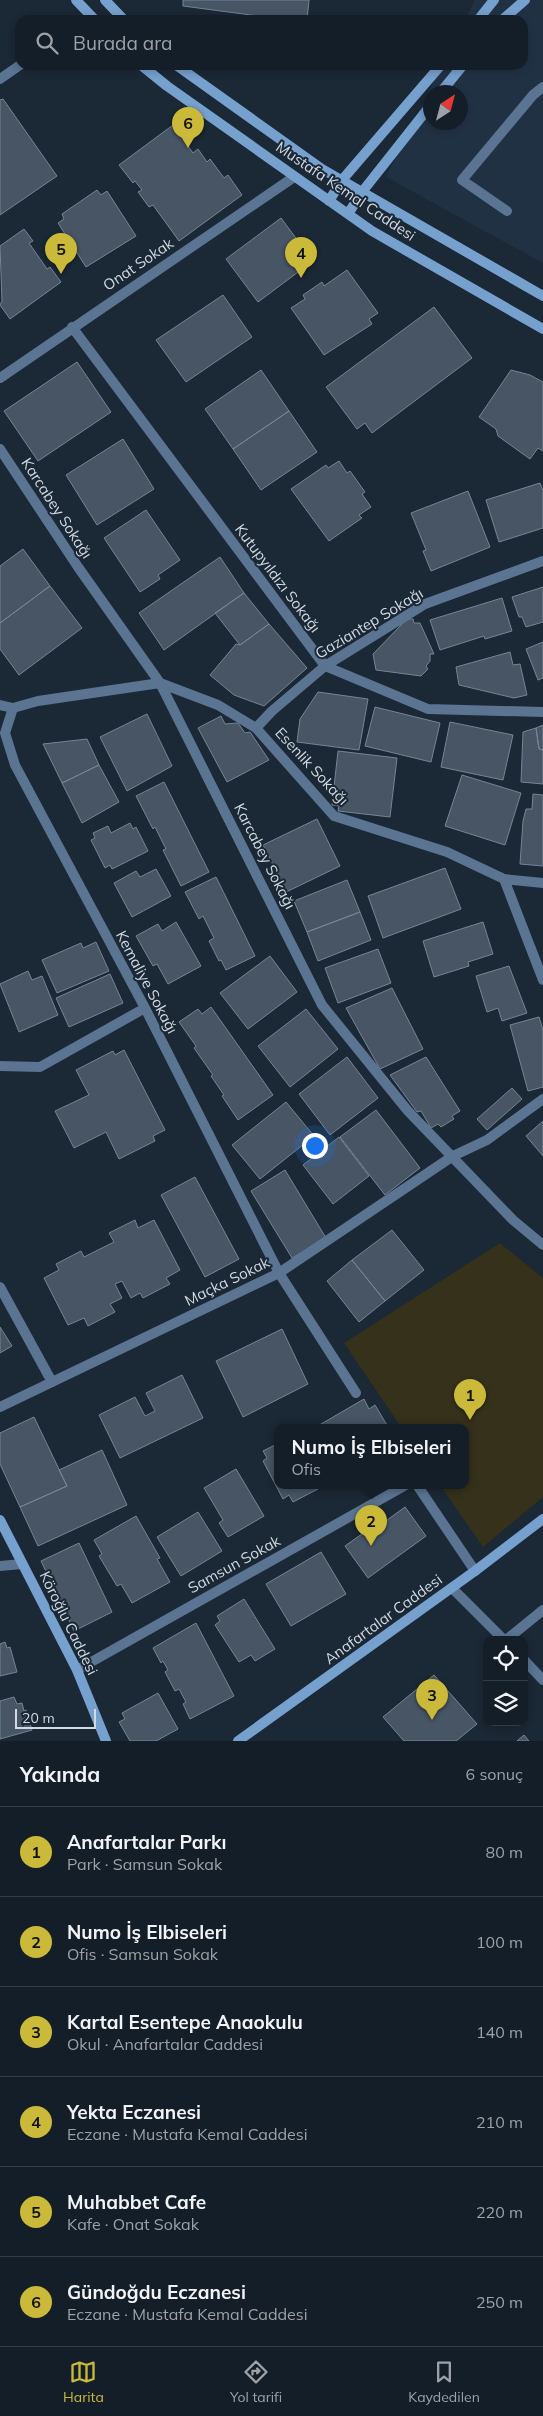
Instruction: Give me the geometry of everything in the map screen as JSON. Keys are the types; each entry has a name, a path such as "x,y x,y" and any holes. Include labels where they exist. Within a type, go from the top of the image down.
{"street":[{"path":"76,0 87,15"},
{"path":"105,0 119,15"},
{"path":"482,15 494,0"},
{"path":"508,15 525,0"},
{"path":"0,79 15,68"},
{"name":"Mustafa Kemal Caddesi","path":"147,70 166,86 372,231 543,328"},
{"name":"Mustafa Kemal Caddesi","path":"183,70 294,151 543,296"},
{"path":"329,201 342,180 437,70"},
{"path":"447,85 459,70"},
{"path":"507,211 462,180 533,95 543,87"},
{"path":"348,214 362,192 423,115"},
{"name":"Onat Sokak","path":"0,378 294,177"},
{"name":"Kutupyıldızı Sokağı","path":"72,327 325,666"},
{"name":"Karcabey Sokağı","path":"0,449 78,567 160,683 322,1004 408,1111 513,1220 543,1245"},
{"name":"Gaziantep Sokağı","path":"256,728 272,711 325,666 426,604 543,561"},
{"path":"325,666 428,709 543,712"},
{"path":"0,705 13,708 38,701 160,683"},
{"name":"Esenlik Sokağı","path":"160,683 218,706 256,728 334,816 447,852 504,879 543,884"},
{"name":"Kemaliye Sokağı","path":"13,708 5,733 15,765 144,1008 279,1273 356,1393"},
{"path":"504,879 543,980"},
{"path":"0,1066 40,1067 144,1008"},
{"name":"Maçka Sokak","path":"0,1407 279,1273 453,1156 487,1140 543,1099"},
{"path":"0,1286 52,1382"},
{"name":"Samsun Sokak","path":"77,1670 399,1489"},
{"path":"420,1489 475,1571"},
{"name":"Anafartalar Caddesi","path":"238,1741 452,1588 543,1519"},
{"name":"Köroğlu Caddesi","path":"0,1520 77,1670 106,1741"},
{"path":"0,1566 22,1564"},
{"path":"452,1588 501,1636"},
{"path":"510,1636 543,1610"},
{"path":"528,1664 543,1679"}],"shaded area":[{"path":"475,0 543,0 543,263 386,177 423,103 423,130 468,130 468,85 432,85 440,70 528,70 528,15 468,15"},
{"path":"500,1243 543,1278 543,1497 483,1547 443,1489 469,1489 469,1424 399,1424 344,1343"}],"building":[{"path":"183,0 309,0 308,15 251,15 183,6"},
{"path":"3,99 57,176 0,215 0,100"},
{"path":"173,125 193,153 198,149 207,162 210,159 224,178 228,175 242,195 179,241 153,205 149,207 138,192 142,190 135,181 133,183 119,165"},
{"path":"97,190 101,195 107,191 136,236 86,267 58,223 64,219 62,214"},
{"path":"281,218 313,261 258,302 226,259"},
{"path":"24,229 33,241 29,243 47,269 50,267 61,282 10,319 0,305 2,301 0,246"},
{"path":"347,270 378,313 369,319 372,324 324,355 291,308 305,299 303,295 322,282 324,286"},
{"path":"223,295 252,337 186,382 156,340"},
{"path":"434,307 472,358 372,433 365,423 357,429 326,387"},
{"path":"77,362 111,412 38,461 4,411"},
{"path":"261,370 289,411 233,449 205,409"},
{"path":"511,370 530,375 543,382 543,451 538,448 530,459 498,436 496,429 479,417"},
{"path":"289,411 317,452 261,490 233,449"},
{"path":"123,439 154,489 97,525 66,475"},
{"path":"339,461 347,473 350,471 365,492 362,494 371,507 359,515 362,518 329,541 291,489 326,465 328,468"},
{"path":"540,483 543,491 543,528 499,542 486,500"},
{"path":"468,491 490,547 431,571 423,551 426,550 411,513"},
{"path":"146,510 180,560 158,575 160,579 140,592 104,538"},
{"path":"23,549 50,586 0,623 0,566"},
{"path":"220,557 244,593 164,650 139,613"},
{"path":"50,586 82,628 19,675 0,649 0,623"},
{"path":"543,587 543,622 526,627 522,617 519,617 512,597"},
{"path":"244,593 269,624 240,645 215,613"},
{"path":"502,598 512,631 485,639 484,636 440,650 430,620"},
{"path":"409,619 413,619 414,623 420,623 434,654 430,654 430,661 426,666 428,669 421,676 376,670 373,654"},
{"path":"269,624 307,668 264,706 234,695 210,675 236,644 240,645"},
{"path":"543,642 543,678 538,680 526,649"},
{"path":"510,652 513,665 520,664 527,695 514,698 459,685 456,667"},
{"path":"318,692 368,699 359,750 297,742 300,719"},
{"path":"375,707 440,723 431,762 365,746"},
{"path":"147,714 172,766 127,791 100,737"},
{"path":"221,716 225,724 238,723 245,733 250,732 269,760 227,782 198,728"},
{"path":"450,722 513,735 503,780 441,767"},
{"path":"543,725 543,750 539,749 536,728"},
{"path":"536,728 539,749 543,750 543,784 521,782 523,732"},
{"path":"87,739 99,765 62,783 43,744"},
{"path":"338,751 397,758 390,817 338,811 339,806 332,805"},
{"path":"99,765 119,802 82,823 62,783"},
{"path":"462,775 521,793 505,845 445,826"},
{"path":"164,782 209,872 181,886 163,850 166,849 155,827 153,829 136,796"},
{"path":"533,794 543,795 543,866 520,864 523,821 526,809 532,809"},
{"path":"317,819 340,866 282,894 272,873 276,871 263,845"},
{"path":"130,823 133,829 136,827 148,851 112,869 110,865 105,868 91,840 95,838 93,833 108,826 111,833"},
{"path":"445,868 461,909 383,938 368,896"},
{"path":"156,869 171,896 132,917 114,883 136,871 140,877"},
{"path":"216,877 255,956 226,970 209,941 214,938 203,916 199,919 185,892"},
{"path":"347,880 360,912 307,932 294,901"},
{"path":"360,912 371,940 318,961 307,932"},
{"path":"176,922 201,966 168,984 157,964 153,966 136,936 158,924 162,931"},
{"path":"483,922 493,954 468,962 469,966 434,977 423,941"},
{"path":"96,942 109,971 57,993 42,960 81,943 83,948"},
{"path":"378,949 391,983 338,1003 325,968"},
{"path":"270,956 297,992 248,1029 220,993"},
{"path":"509,966 527,1013 502,1021 498,1008 487,1012 476,976"},
{"path":"28,971 32,980 42,976 58,1015 19,1032 0,984"},
{"path":"110,974 123,1003 69,1027 56,998"},
{"path":"392,988 423,1049 380,1069 346,1008"},
{"path":"211,1007 273,1095 238,1120 222,1096 224,1095 211,1076 213,1075 194,1048 196,1046 179,1022 198,1009 202,1014"},
{"path":"306,1009 338,1049 290,1087 258,1046"},
{"path":"539,1017 543,1030 543,1087 528,1091 510,1025"},
{"path":"124,1050 165,1130 153,1136 155,1141 119,1159 106,1132 74,1148 55,1111 89,1095 76,1070 113,1051 115,1055"},
{"path":"347,1057 378,1098 330,1135 299,1094"},
{"path":"426,1057 460,1111 452,1116 454,1119 441,1127 438,1124 431,1128 421,1111 417,1112 390,1075"},
{"path":"512,1088 522,1099 487,1130 477,1119"},
{"path":"286,1102 314,1136 260,1179 232,1145"},
{"path":"376,1110 420,1168 385,1195 340,1137"},
{"path":"543,1121 543,1156 526,1136"},
{"path":"339,1137 369,1176 333,1204 303,1165"},
{"path":"285,1170 326,1238 292,1258 251,1191"},
{"path":"195,1177 239,1259 205,1277 161,1195"},
{"path":"135,1220 138,1228 154,1220 180,1270 166,1278 170,1284 143,1298 140,1293 131,1298 122,1281 115,1284 122,1298 110,1304 115,1312 88,1326 84,1318 68,1325 44,1278 59,1270 56,1264 81,1251 84,1257 114,1242 109,1233"},
{"path":"392,1230 424,1270 385,1301 352,1260"},
{"path":"352,1260 385,1301 359,1322 327,1281"},
{"path":"0,1327 12,1346 0,1353"},
{"path":"282,1329 308,1384 243,1417 216,1361"},
{"path":"182,1375 203,1418 120,1458 99,1415 135,1397 145,1416 155,1411 146,1393"},
{"path":"364,1399 369,1409 375,1405 386,1424 321,1424"},
{"path":"34,1417 67,1486 20,1507 0,1464 0,1433"},
{"path":"274,1446 274,1482 263,1461 267,1458 263,1451"},
{"path":"102,1450 127,1505 38,1546 20,1507 67,1486 59,1470"},
{"path":"236,1469 264,1516 228,1537 219,1523 223,1520 204,1488"},
{"path":"278,1489 318,1489 293,1502 289,1495 283,1499"},
{"path":"405,1507 426,1536 368,1578 345,1546 366,1531 368,1534"},
{"path":"198,1512 222,1551 181,1576 157,1537"},
{"path":"136,1516 160,1558 157,1559 170,1582 132,1603 121,1584 117,1586 99,1556 102,1554 94,1540"},
{"path":"79,1543 112,1612 74,1631 41,1561"},
{"path":"321,1552 346,1594 291,1626 266,1584"},
{"path":"244,1599 275,1649 255,1661 251,1655 239,1662 215,1625 220,1621 217,1616"},
{"path":"196,1623 234,1696 190,1719 183,1704 186,1702 179,1689 175,1691 165,1672 168,1670 163,1661 161,1663 153,1648"},
{"path":"5,1642 7,1648 10,1647 17,1672 0,1676 0,1644"},
{"path":"434,1675 477,1724 456,1741 404,1741 383,1717"},
{"path":"158,1693 178,1729 156,1741 130,1741 119,1722 125,1719 122,1713"},
{"path":"14,1697 17,1704 22,1703 24,1711 26,1710 32,1730 0,1739 0,1701"},
{"path":"524,1735 529,1741 517,1741"}],"place":[{"name":"Gündoğdu Eczanesi","path":"188,148"},
{"name":"Muhabbet Cafe","path":"61,274"},
{"name":"Yekta Eczanesi","path":"301,278"},
{"name":"Anafartalar Parkı","path":"470,1420"},
{"name":"Numo İş Elbiseleri","path":"371,1546"},
{"name":"Kartal Esentepe Anaokulu","path":"432,1720"}]}
